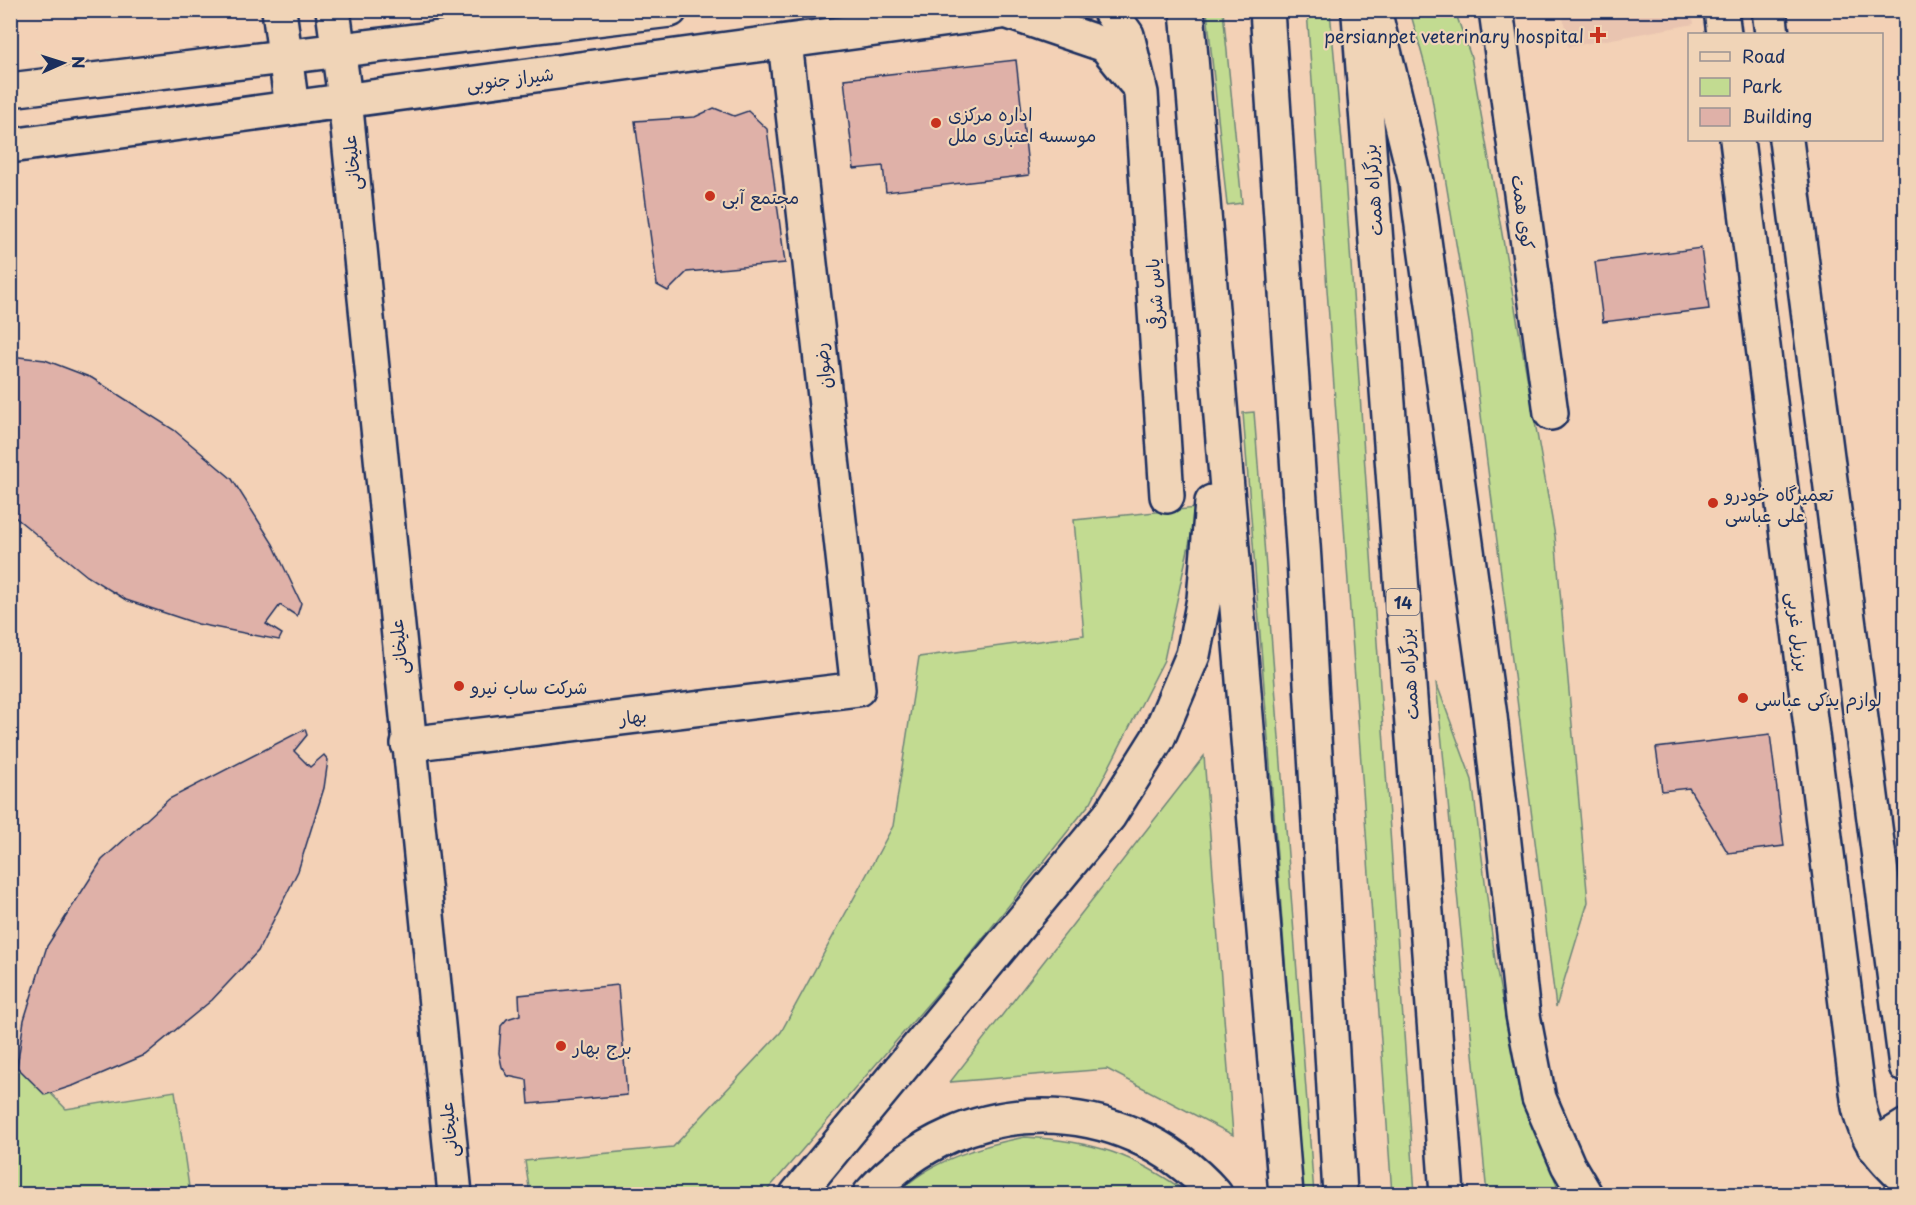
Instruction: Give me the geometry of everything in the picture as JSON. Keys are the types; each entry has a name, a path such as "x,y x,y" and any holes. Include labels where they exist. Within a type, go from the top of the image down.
{"main road":[{"path":"279,10 292,108"},
{"name":"علیخانی","path":"333,10 345,99 455,1194"},
{"name":"یاس شرقی","path":"1109,10 1128,35 1141,93 1167,496"},
{"path":"1187,10 1286,1194"},
{"path":"1267,10 1304,560 1340,1194"},
{"name":"بزرگراه همت","path":"1359,10 1447,1194"},
{"path":"1374,10 1416,182 1491,716 1523,1015 1539,1098 1568,1165 1585,1194"},
{"name":"کوی همت","path":"1496,10 1551,413"},
{"path":"1721,10 1724,33"},
{"path":"1769,10 1772,33"},
{"path":"10,90 657,11"},
{"path":"1013,12 1105,45 1141,93"},
{"name":"شیراز جنوبی","path":"10,146 345,99 1013,12"},
{"name":"رضوان","path":"785,42 858,689"},
{"name":"برزیل غربی","path":"1737,141 1859,1107 1863,1130 1874,1146 1905,1180"},
{"path":"1786,141 1905,1066"},
{"path":"797,1194 1109,816 1158,738 1193,655 1202,610 1220,408"},
{"name":"بهار","path":"408,744 858,689"},
{"path":"870,1194 911,1158 950,1134 988,1121 1026,1116 1072,1118 1101,1123 1138,1136 1171,1154 1198,1176 1215,1194"},
{"path":"1874,1146 1905,1126"}],"shaded area":[{"name":"persianpet veterinary hospital","path":"1562,11 1692,11 1694,24 1568,47"}],"green space":[{"path":"1207,11 1223,11 1242,203 1227,205"},
{"path":"1307,11 1330,11 1344,163 1415,1194 1392,1194"},
{"path":"1410,11 1455,11 1471,57 1555,536 1588,902 1556,1007 1470,328 1429,80"},
{"path":"1254,412 1314,1194 1303,1194 1243,413"},
{"path":"1197,508 1164,660 1091,802 960,967 764,1194 530,1194 525,1161 673,1147 781,1032 893,826 919,657 1084,635 1074,520"},
{"path":"1436,682 1472,780 1496,967 1517,1077 1560,1194 1487,1194"},
{"path":"1204,756 1233,1135 1107,1069 950,1082"},
{"path":"10,1058 17,1059 66,1109 175,1091 190,1194 11,1194"},
{"path":"1025,1137 1072,1142 1112,1152 1131,1159 1189,1194 897,1194 910,1182 940,1163 973,1150"}],"building":[{"name":"اداره مرکزی موسسه اعتباری ملل","path":"1016,60 1029,175 886,192 883,166 854,169 844,79"},
{"name":"مجتمع آبی","path":"714,108 734,116 748,111 767,129 785,263 687,272 668,291 657,285 635,121 695,117"},
{"path":"1701,248 1709,309 1603,322 1595,262"},
{"path":"10,356 45,360 92,378 174,430 232,479 273,544 301,603 297,616 280,605 266,624 282,634 279,640 198,624 126,600 87,576 10,513"},
{"path":"305,729 307,735 294,751 310,767 324,755 328,760 324,788 298,871 258,951 212,1000 145,1055 75,1085 45,1095 17,1067 24,1020 47,946 102,860 169,799"},
{"path":"1770,734 1784,846 1728,853 1689,788 1662,791 1656,748"},
{"name":"برج بهار","path":"618,985 627,1095 529,1104 527,1080 508,1076 502,1067 499,1053 501,1026 507,1019 520,1015 519,995"}],"place":[{"name":"persianpet veterinary hospital","path":"1598,35"},
{"name":"اداره مرکزی موسسه اعتباری ملل","path":"936,123"},
{"name":"مجتمع آبی","path":"710,196"},
{"name":"تعمیرگاه خودرو علی عباسی","path":"1713,503"},
{"name":"شرکت ساب نیرو","path":"459,686"},
{"name":"لوازم یدکی عباسی","path":"1743,698"},
{"name":"برج بهار","path":"561,1046"}]}
